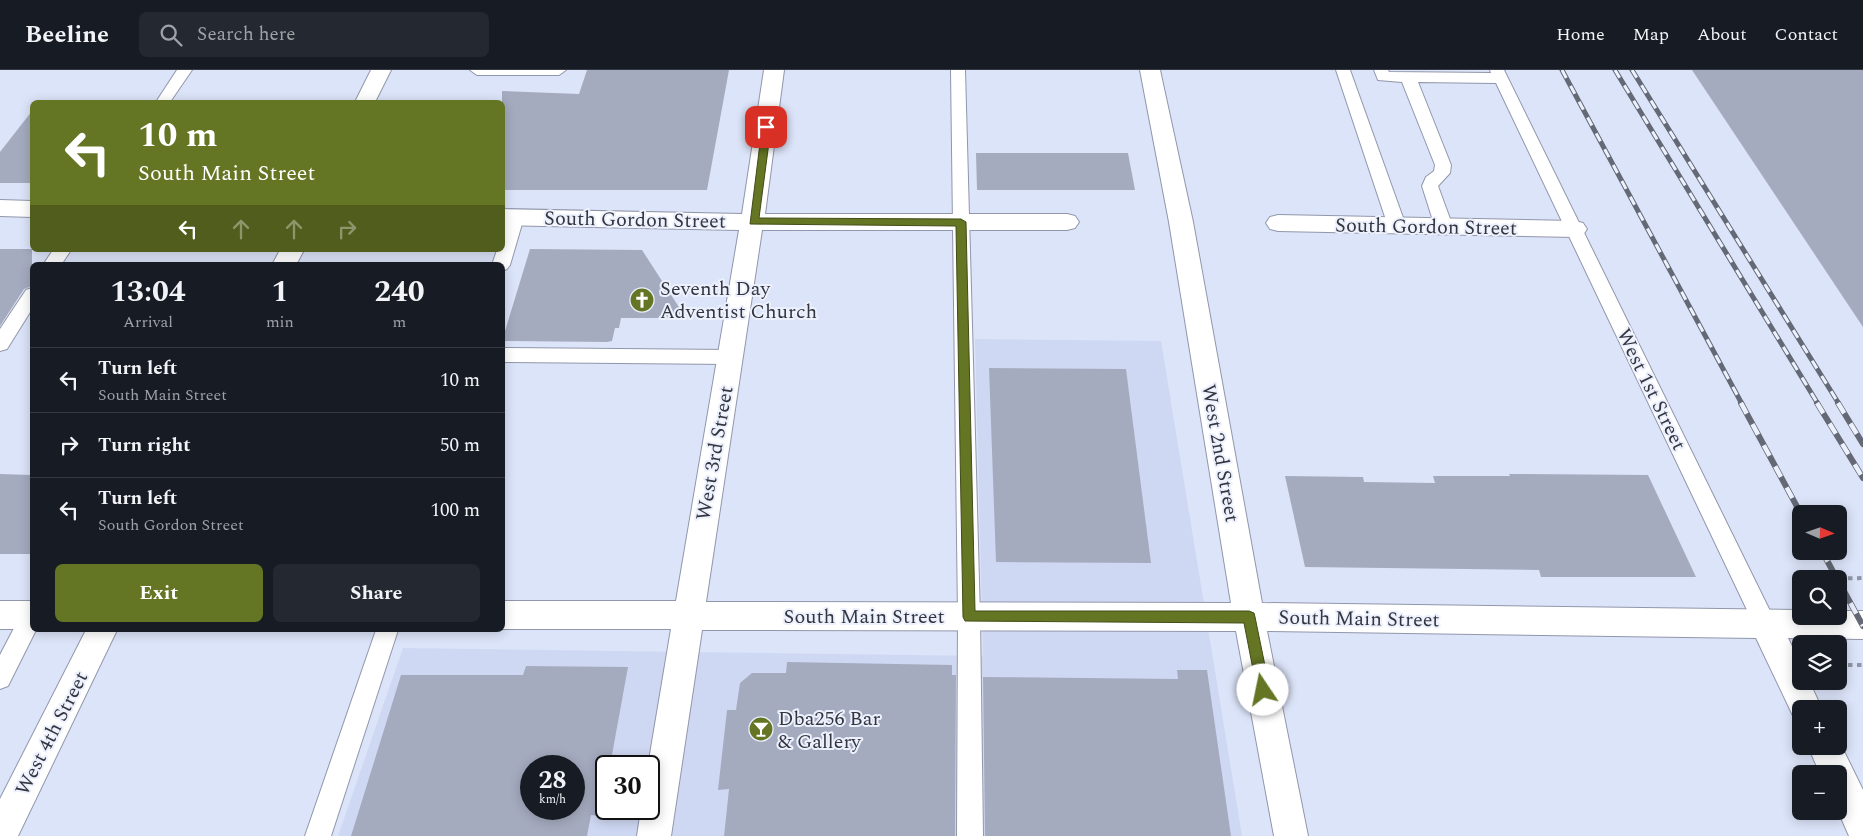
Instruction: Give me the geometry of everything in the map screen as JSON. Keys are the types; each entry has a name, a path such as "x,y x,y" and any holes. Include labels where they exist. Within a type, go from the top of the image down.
{"street":[{"path":"366,100 382,70"},
{"name":"West 3rd Street","path":"654,836 687,615 753,222 774,70"},
{"name":"West 2nd Street","path":"1150,70 1183,232 1249,617 1291,836"},
{"path":"0,208 30,209"},
{"name":"South Gordon Street","path":"509,217 753,222 1067,222"},
{"name":"South Gordon Street","path":"1278,223 1575,230"},
{"path":"0,615 30,615"},
{"name":"South Main Street","path":"505,615 1249,617 1863,625"},
{"name":"West 1st Street","path":"1765,624 1802,700"},
{"name":"West 4th Street","path":"0,835 101,632"},
{"path":"1847,794 1863,827"}],"lane":[{"path":"164,100 185,70"},
{"path":"477,70 559,70"},
{"path":"958,70 969,617 970,836"},
{"path":"1343,70 1397,226"},
{"path":"1382,73 1408,77 1440,74 1499,74"},
{"name":"West 1st Street","path":"1499,74 1765,624"},
{"path":"1408,77 1443,165 1442,172 1432,181 1430,186 1444,227"},
{"path":"505,241 509,217"},
{"path":"0,344 30,298"},
{"path":"505,355 730,357"},
{"path":"0,678 30,619"},
{"path":"318,836 386,632"}],"path":[{"path":"1847,578 1863,578"},
{"path":"1847,665 1863,665"}],"shaded area":[{"path":"975,339 1161,341 1242,836 338,836 403,648 983,656"}],"building":[{"path":"587,70 729,70 707,190 505,190 505,100 502,100 502,91 579,94"},
{"path":"1692,70 1863,70 1863,327"},
{"path":"30,114 30,183 0,183 0,152"},
{"path":"976,153 1128,153 1135,190 977,190"},
{"path":"0,249 30,249 30,252 32,252 32,262 30,262 30,287 24,289 0,326"},
{"path":"530,249 642,250 686,318 621,318 619,328 615,328 612,341 607,342 505,341 505,331"},
{"path":"989,368 1126,369 1151,563 996,562"},
{"path":"0,474 30,475 30,554 0,554"},
{"path":"1509,474 1648,475 1696,577 1541,577 1539,570 1305,567 1285,476 1363,477 1364,482 1435,483 1433,476 1510,476"},
{"path":"787,662 952,665 952,675 956,675 955,836 724,836 729,789 718,790 727,710 736,710 740,683 752,673 786,673"},
{"path":"526,666 628,667 612,755 595,755 595,816 591,815 587,836 351,836 401,675 523,675"},
{"path":"1177,670 1207,670 1231,836 985,836 983,677 1178,679"}],"railway":[{"path":"1562,70 1742,404"},
{"path":"1615,70 1818,404"},
{"path":"1632,70 1839,404"},
{"path":"1741,403 1796,505"},
{"path":"1817,403 1863,478"},
{"path":"1838,403 1863,444"},
{"path":"1827,560 1832,570"},
{"path":"1847,597 1863,626"}],"place":[{"name":"Seventh Day Adventist Church","path":"642,300"},
{"name":"Dba256 Bar & Gallery","path":"761,729"}],"route":[{"path":"766,127 753,222 961,222 969,617 1249,617 1263,690"}]}
